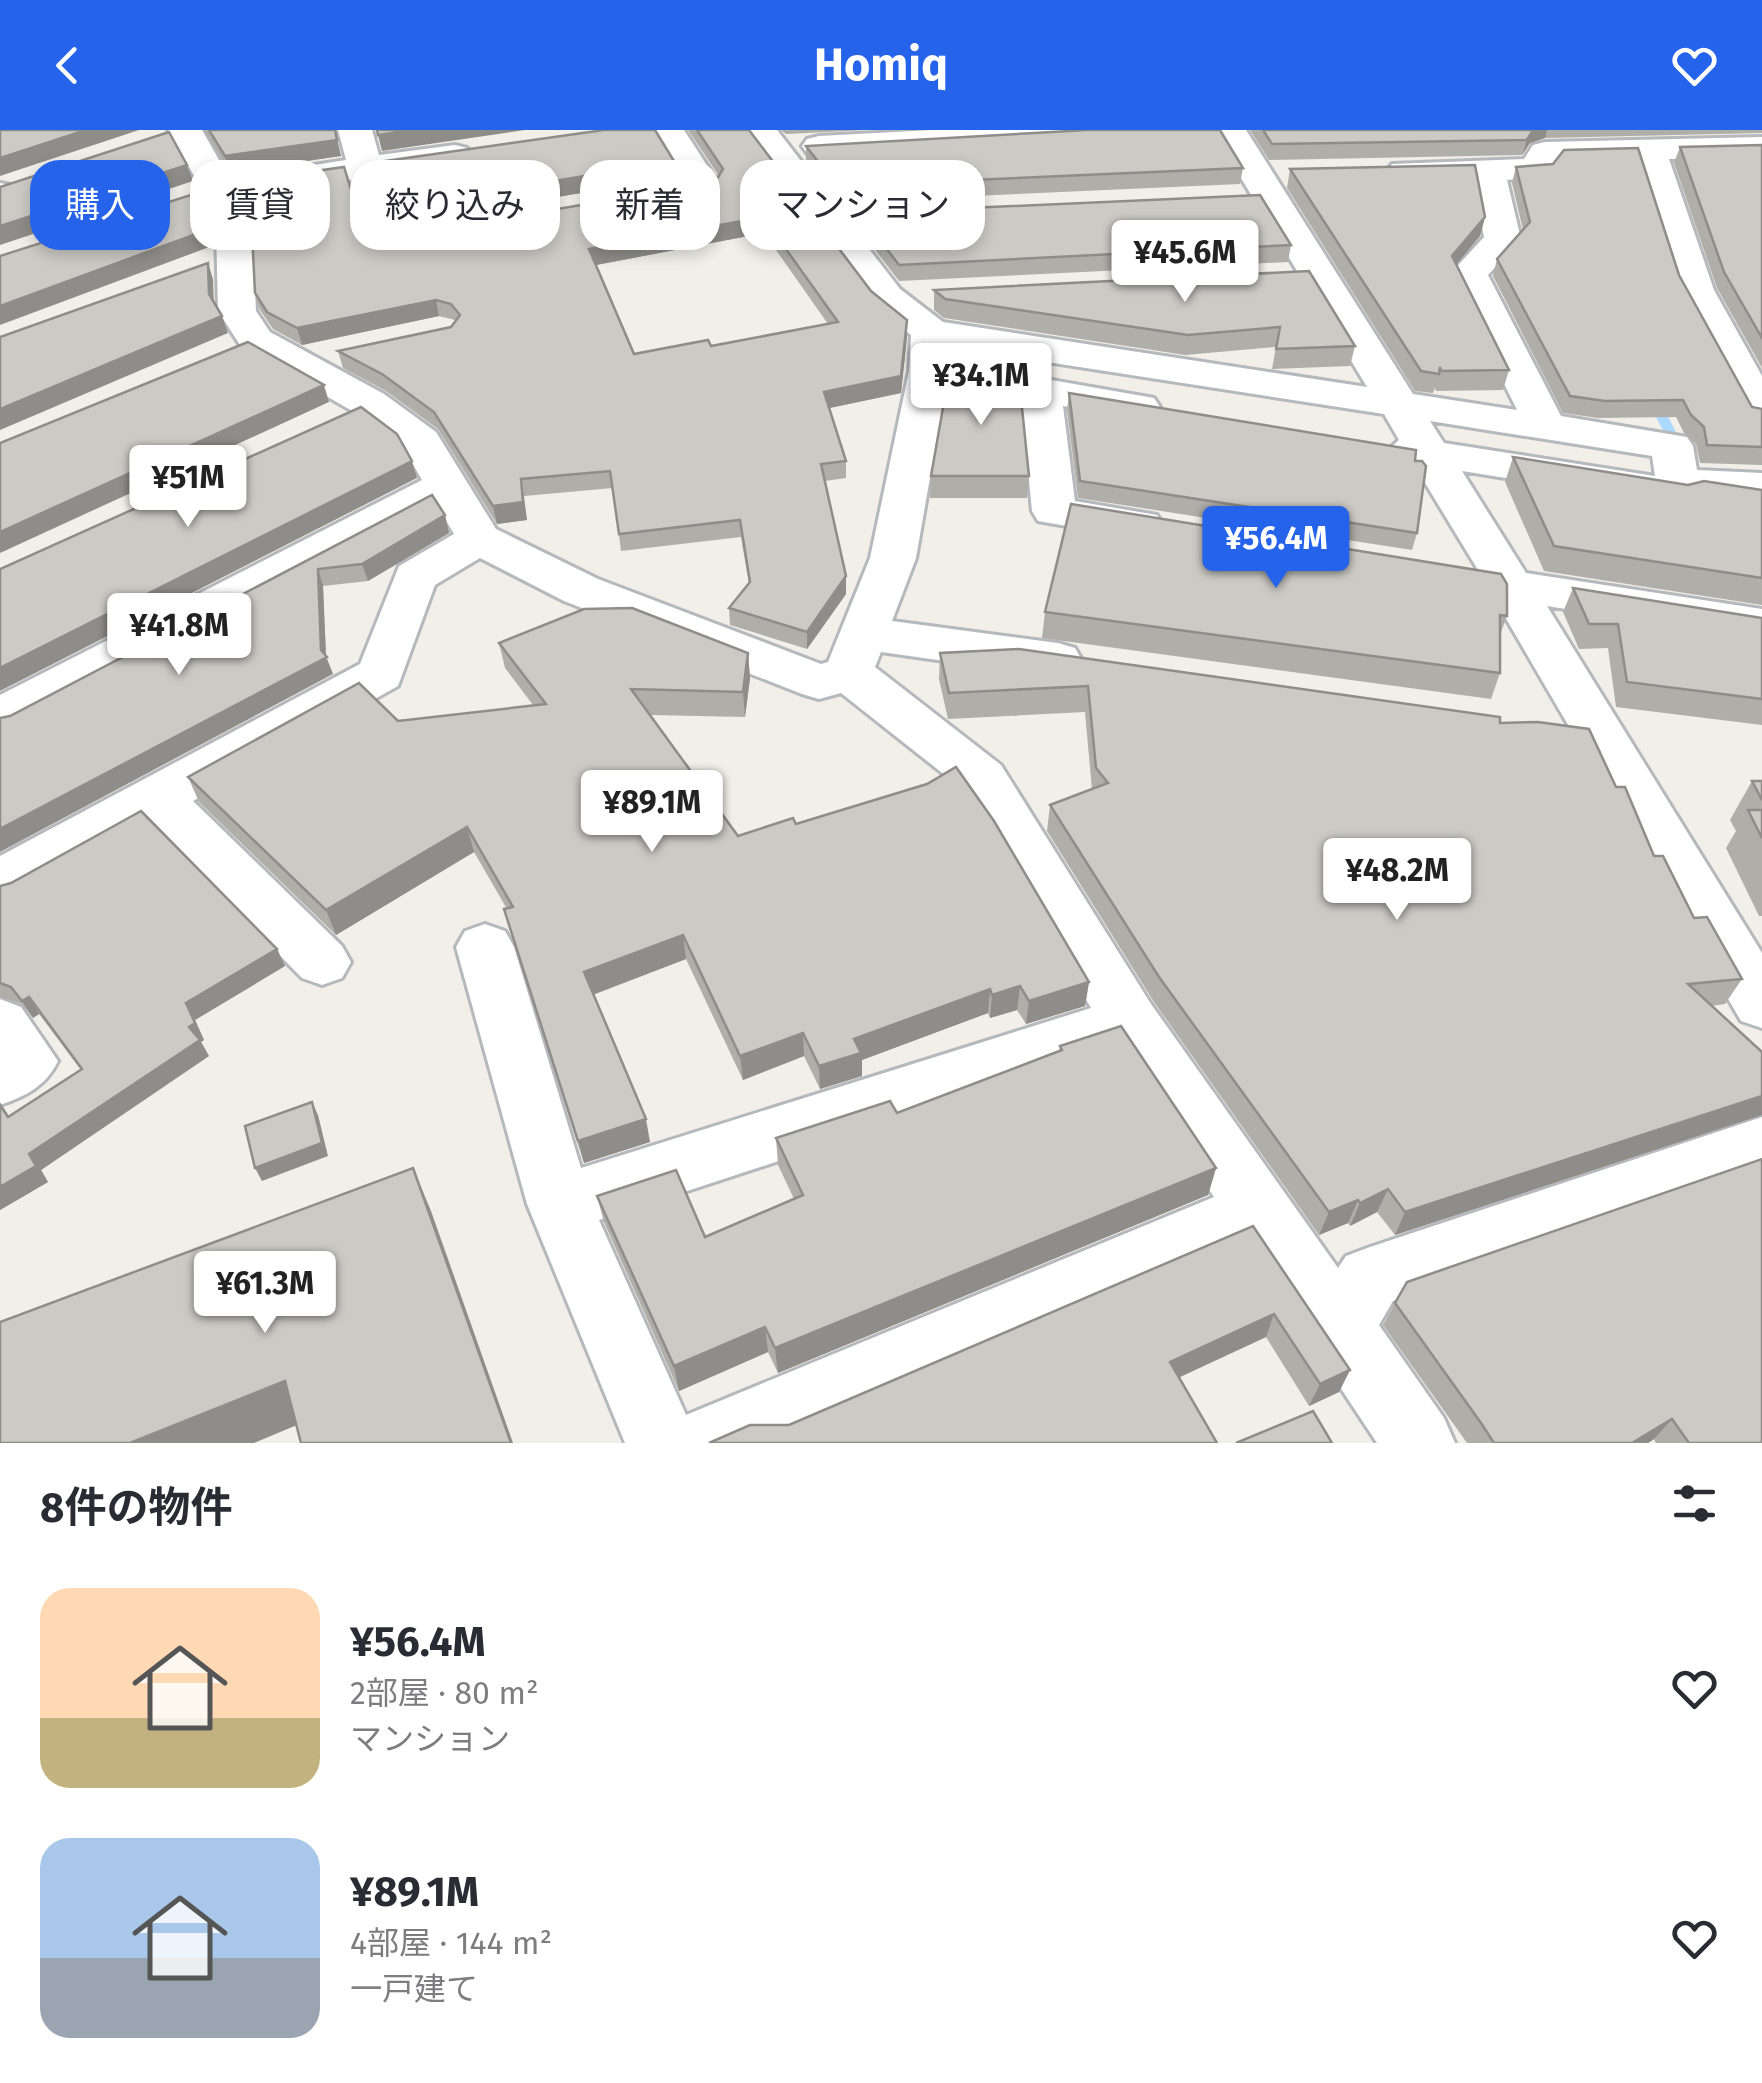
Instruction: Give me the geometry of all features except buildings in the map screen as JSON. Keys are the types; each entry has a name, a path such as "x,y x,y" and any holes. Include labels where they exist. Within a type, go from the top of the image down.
{"street":[{"path":"355,130 365,160"},
{"path":"667,130 686,160"},
{"path":"766,139 1121,130"},
{"path":"1229,130 1264,185 1301,276 1400,404 1758,990"},
{"path":"172,134 186,198 234,228 216,262 237,311 237,348 294,362 369,403 421,442 479,539 581,590 819,682 856,653 893,558 930,352"},
{"path":"766,139 844,216 886,297 930,352 1041,391 1171,412 1173,370"},
{"path":"1368,172 1415,157 1488,171 1536,170 1538,141 1649,151 1762,147"},
{"path":"420,160 484,150"},
{"path":"1649,151 1695,290 1762,413"},
{"path":"170,203 350,171"},
{"path":"1488,171 1503,239 1469,274 1546,427"},
{"path":"0,192 30,182"},
{"path":"0,192 30,198"},
{"path":"886,297 946,294"},
{"path":"294,362 349,351"},
{"path":"930,352 1173,370 1672,446 1678,493 1372,444"},
{"path":"1041,391 1054,511 1187,533"},
{"path":"316,428 369,403"},
{"path":"1677,482 1762,486"},
{"path":"0,717 448,484"},
{"path":"0,882 381,674 415,577 479,539"},
{"path":"1454,576 1762,624"},
{"path":"856,653 1109,667"},
{"path":"856,653 983,778 1130,1021 1419,1443"},
{"path":"1547,729 1604,737"},
{"path":"156,797 322,962"},
{"path":"485,948 559,1204 661,1443"},
{"path":"559,1204 1130,1021"},
{"path":"0,1024 28,1062 0,1079"},
{"path":"1340,1326 1370,1278 1762,1146"},
{"path":"706,1443 1260,1208"}],"waterway":[{"path":"1654,401 1680,452"}]}
